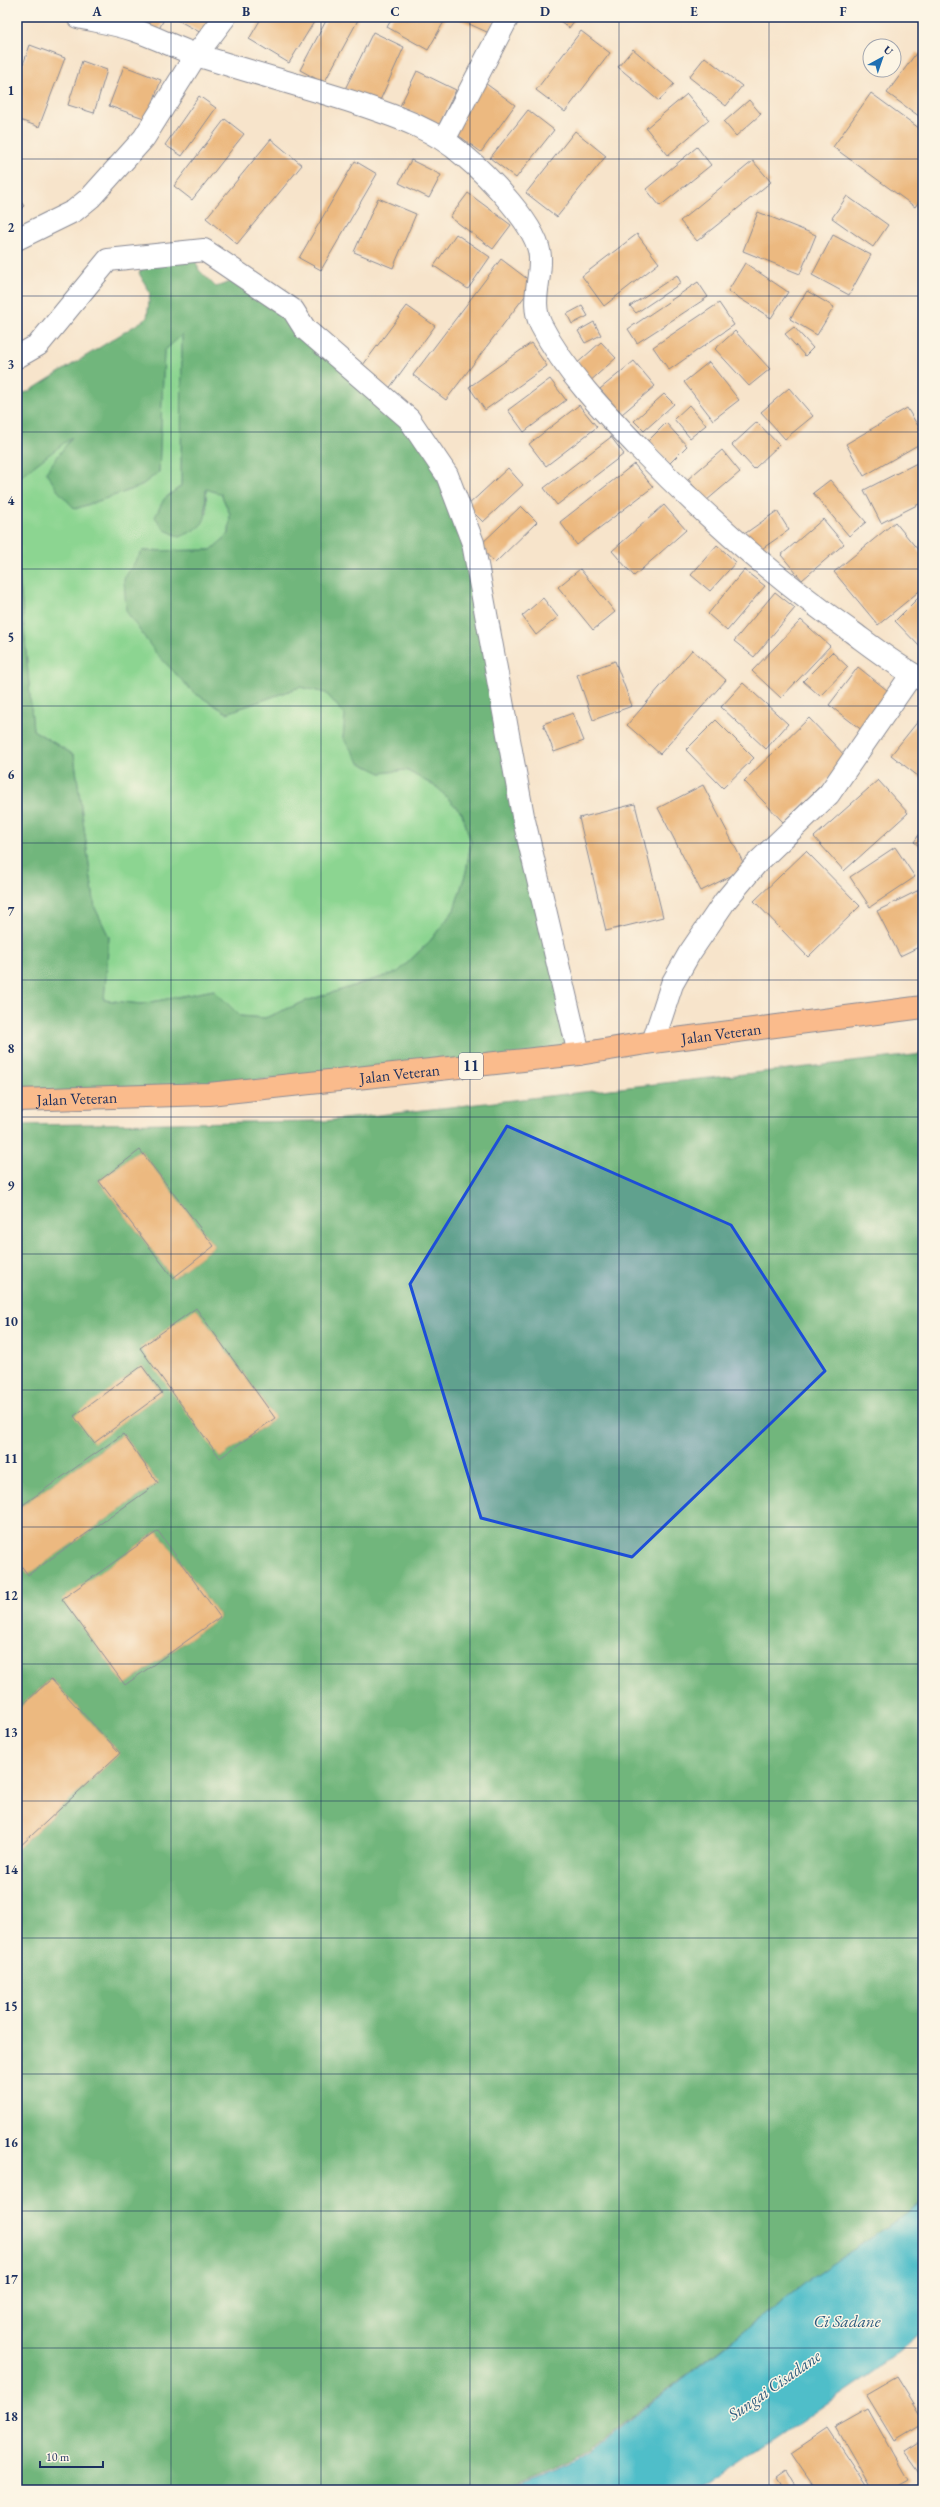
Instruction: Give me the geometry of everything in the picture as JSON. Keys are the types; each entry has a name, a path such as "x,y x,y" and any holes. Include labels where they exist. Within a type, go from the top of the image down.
{"main road":[{"name":"Jalan Veteran","path":"17,1100 209,1094 579,1054 653,1042 923,1007"}],"street":[{"path":"78,17 134,30 196,55 296,83 416,124 444,140 464,155 526,221 535,235 539,246 540,260 536,304 541,325 569,370 616,424 698,509 799,595 918,677 829,794 756,864 716,914 689,954 672,984 653,1042"},
{"path":"17,239 74,211 91,197 144,138 196,55 225,17"},
{"path":"444,140 508,17"},
{"path":"17,356 38,345 108,260 204,250 293,310 305,329 409,418 447,475 474,543 523,816 579,1054"}],"highlighted area":[{"path":"507,1126 731,1225 825,1371 632,1557 481,1518 410,1284"}],"green space":[{"path":"154,255 194,257 199,270 216,287 236,280 409,419 447,475 579,1054 17,1100 17,548 33,730 74,755 95,908 109,937 104,1000 141,1004 214,990 240,1016 265,1018 306,1001 398,972 430,941 454,910 466,872 471,842 462,813 438,788 406,770 381,773 360,763 343,738 345,715 326,693 300,687 227,713 193,692 155,652 126,611 124,579 142,551 211,550 229,534 230,514 221,494 206,489 205,519 198,528 191,532 180,537 165,530 155,517 164,499 181,486 182,335 164,351 159,472 139,487 75,509 58,491 46,472 72,437 17,479 17,394 28,392 147,318 150,293 139,273"},
{"path":"182,334 181,486 164,499 207,514 206,488 221,494 230,514 229,535 211,550 142,551 193,692 227,713 300,687 326,693 346,715 343,738 381,773 406,770 438,788 462,813 471,842 466,872 454,910 430,941 398,972 306,1001 265,1018 240,1016 214,990 141,1004 104,1000 109,937 95,908 74,755 33,730 17,548 17,479 73,435 75,509 139,487 159,472 164,351"},
{"path":"923,1054 923,2203 817,2274 571,2464 503,2490 17,2490 17,1849 120,1753 51,1679 17,1710 17,1560 28,1575 158,1483 123,1434 17,1509 17,1125 325,1121","holes":["140,1150 214,1246 173,1278 99,1181","196,1308 275,1418 220,1458","142,1366 162,1393 94,1442","158,1531 220,1617 125,1685 63,1599"]}],"water":[{"name":"Ci Sadane","path":"923,2203 923,2331 878,2369 702,2490 507,2490 571,2466 817,2274"}],"building":[{"path":"131,17 165,17 155,37 129,23"},
{"path":"172,17 215,17 205,35"},
{"path":"262,17 317,17 289,63 249,39"},
{"path":"328,17 352,17 358,20 324,83 300,70"},
{"path":"393,17 446,18 428,50 387,27"},
{"path":"454,17 496,17 489,33"},
{"path":"555,17 577,17 569,28"},
{"path":"581,31 610,53 565,112 536,90"},
{"path":"373,32 404,47 378,105 345,89"},
{"path":"30,45 65,58 39,127 17,119 17,81"},
{"path":"633,49 674,84 659,101 618,67"},
{"path":"917,52 923,57 923,119 887,93 898,78 902,78 902,72"},
{"path":"705,57 742,86 726,106 689,77"},
{"path":"82,61 107,70 94,113 68,105"},
{"path":"124,66 161,80 147,119 109,106"},
{"path":"417,71 456,90 439,125 400,106"},
{"path":"485,83 515,105 481,152 451,130"},
{"path":"871,93 923,131 923,196 915,207 833,147"},
{"path":"687,94 709,120 668,155 646,128"},
{"path":"199,96 216,108 182,156 165,145"},
{"path":"749,100 761,114 736,136 724,122"},
{"path":"528,110 554,130 516,178 490,158"},
{"path":"225,119 244,134 192,200 174,186"},
{"path":"575,131 606,156 557,217 526,193"},
{"path":"271,139 302,165 237,244 206,218"},
{"path":"697,147 711,165 660,206 646,189"},
{"path":"411,160 441,175 429,198 399,183"},
{"path":"355,161 377,174 321,270 299,258"},
{"path":"753,161 771,182 697,241 680,221"},
{"path":"468,193 511,225 493,249 450,217"},
{"path":"17,196 24,206 17,212"},
{"path":"847,196 888,225 873,247 832,218"},
{"path":"378,198 416,214 393,268 354,252"},
{"path":"758,212 816,235 800,274 743,251"},
{"path":"456,234 490,257 468,289 434,266"},
{"path":"637,234 659,263 604,306 582,276"},
{"path":"833,235 871,255 849,295 812,275"},
{"path":"501,259 534,284 446,400 413,375"},
{"path":"745,263 788,292 771,318 728,291"},
{"path":"677,275 681,283 636,313 630,306"},
{"path":"698,282 708,297 637,343 628,329"},
{"path":"807,291 834,307 817,335 790,319"},
{"path":"719,303 734,325 669,370 653,347"},
{"path":"407,306 435,326 388,390 360,369"},
{"path":"582,306 588,316 572,324 567,314"},
{"path":"594,322 601,335 585,343 578,331"},
{"path":"794,327 813,348 805,356 785,334"},
{"path":"735,331 770,369 749,386 715,349"},
{"path":"601,342 616,358 588,383 573,367"},
{"path":"531,343 547,366 485,410 469,387"},
{"path":"634,361 655,386 622,414 600,389"},
{"path":"709,362 739,400 713,420 684,382"},
{"path":"550,379 566,400 524,432 508,410"},
{"path":"789,388 813,416 785,439 761,412"},
{"path":"664,394 674,404 644,431 634,421"},
{"path":"579,405 597,427 546,466 529,444"},
{"path":"689,405 706,425 690,438 674,419"},
{"path":"907,408 923,434 923,442 864,476 846,444"},
{"path":"757,422 779,445 754,469 732,445"},
{"path":"666,423 687,446 669,464 648,441"},
{"path":"611,437 624,454 557,505 544,488"},
{"path":"722,450 740,472 706,501 688,479"},
{"path":"923,460 923,502 881,523 864,490"},
{"path":"634,464 653,487 577,545 560,522"},
{"path":"508,468 523,485 483,522 467,506"},
{"path":"830,480 866,522 849,536 813,493"},
{"path":"664,505 686,530 634,576 612,551"},
{"path":"521,506 537,522 495,563 479,546"},
{"path":"777,511 789,530 756,553 743,535"},
{"path":"823,519 844,544 802,580 781,555"},
{"path":"895,522 923,556 923,588 878,625 834,572"},
{"path":"717,545 736,562 710,591 691,575"},
{"path":"580,569 615,612 593,630 558,587"},
{"path":"744,570 765,586 727,631 708,614"},
{"path":"775,592 795,608 754,657 734,641"},
{"path":"923,593 923,650 895,621"},
{"path":"543,598 558,617 536,635 522,616"},
{"path":"801,620 830,646 781,698 752,671"},
{"path":"692,650 726,680 660,754 627,725"},
{"path":"832,652 848,667 820,696 803,681"},
{"path":"615,661 632,706 593,720 577,675"},
{"path":"858,667 892,694 863,731 829,705"},
{"path":"743,683 788,724 766,749 721,707"},
{"path":"573,713 584,741 554,752 543,724"},
{"path":"923,715 923,780 891,755"},
{"path":"809,718 848,759 783,822 744,781"},
{"path":"716,720 754,758 723,788 686,750"},
{"path":"878,780 908,813 844,871 814,837"},
{"path":"703,785 746,868 701,891 658,808"},
{"path":"635,804 663,917 606,931 579,818"},
{"path":"923,829 923,849 914,842"},
{"path":"895,847 915,877 870,907 850,877"},
{"path":"806,851 860,906 808,957 754,901"},
{"path":"923,888 923,945 900,956 877,911"},
{"path":"140,1150 214,1246 173,1278 99,1181"},
{"path":"196,1308 275,1418 220,1458 140,1348"},
{"path":"142,1366 162,1393 94,1443 74,1416"},
{"path":"123,1434 158,1483 28,1575 17,1560 17,1509"},
{"path":"158,1531 220,1617 125,1685 62,1599"},
{"path":"51,1679 120,1753 17,1849 17,1710"},
{"path":"897,2376 923,2418 923,2425 895,2442 866,2394"},
{"path":"868,2409 908,2480 890,2490 872,2490 836,2427"},
{"path":"828,2428 869,2490 816,2490 791,2453"},
{"path":"923,2439 923,2478 904,2451"},
{"path":"786,2472 797,2490 783,2490 776,2479"}],"water label":[{"name":"Sungai Cisadane","path":"774,2385"}]}
